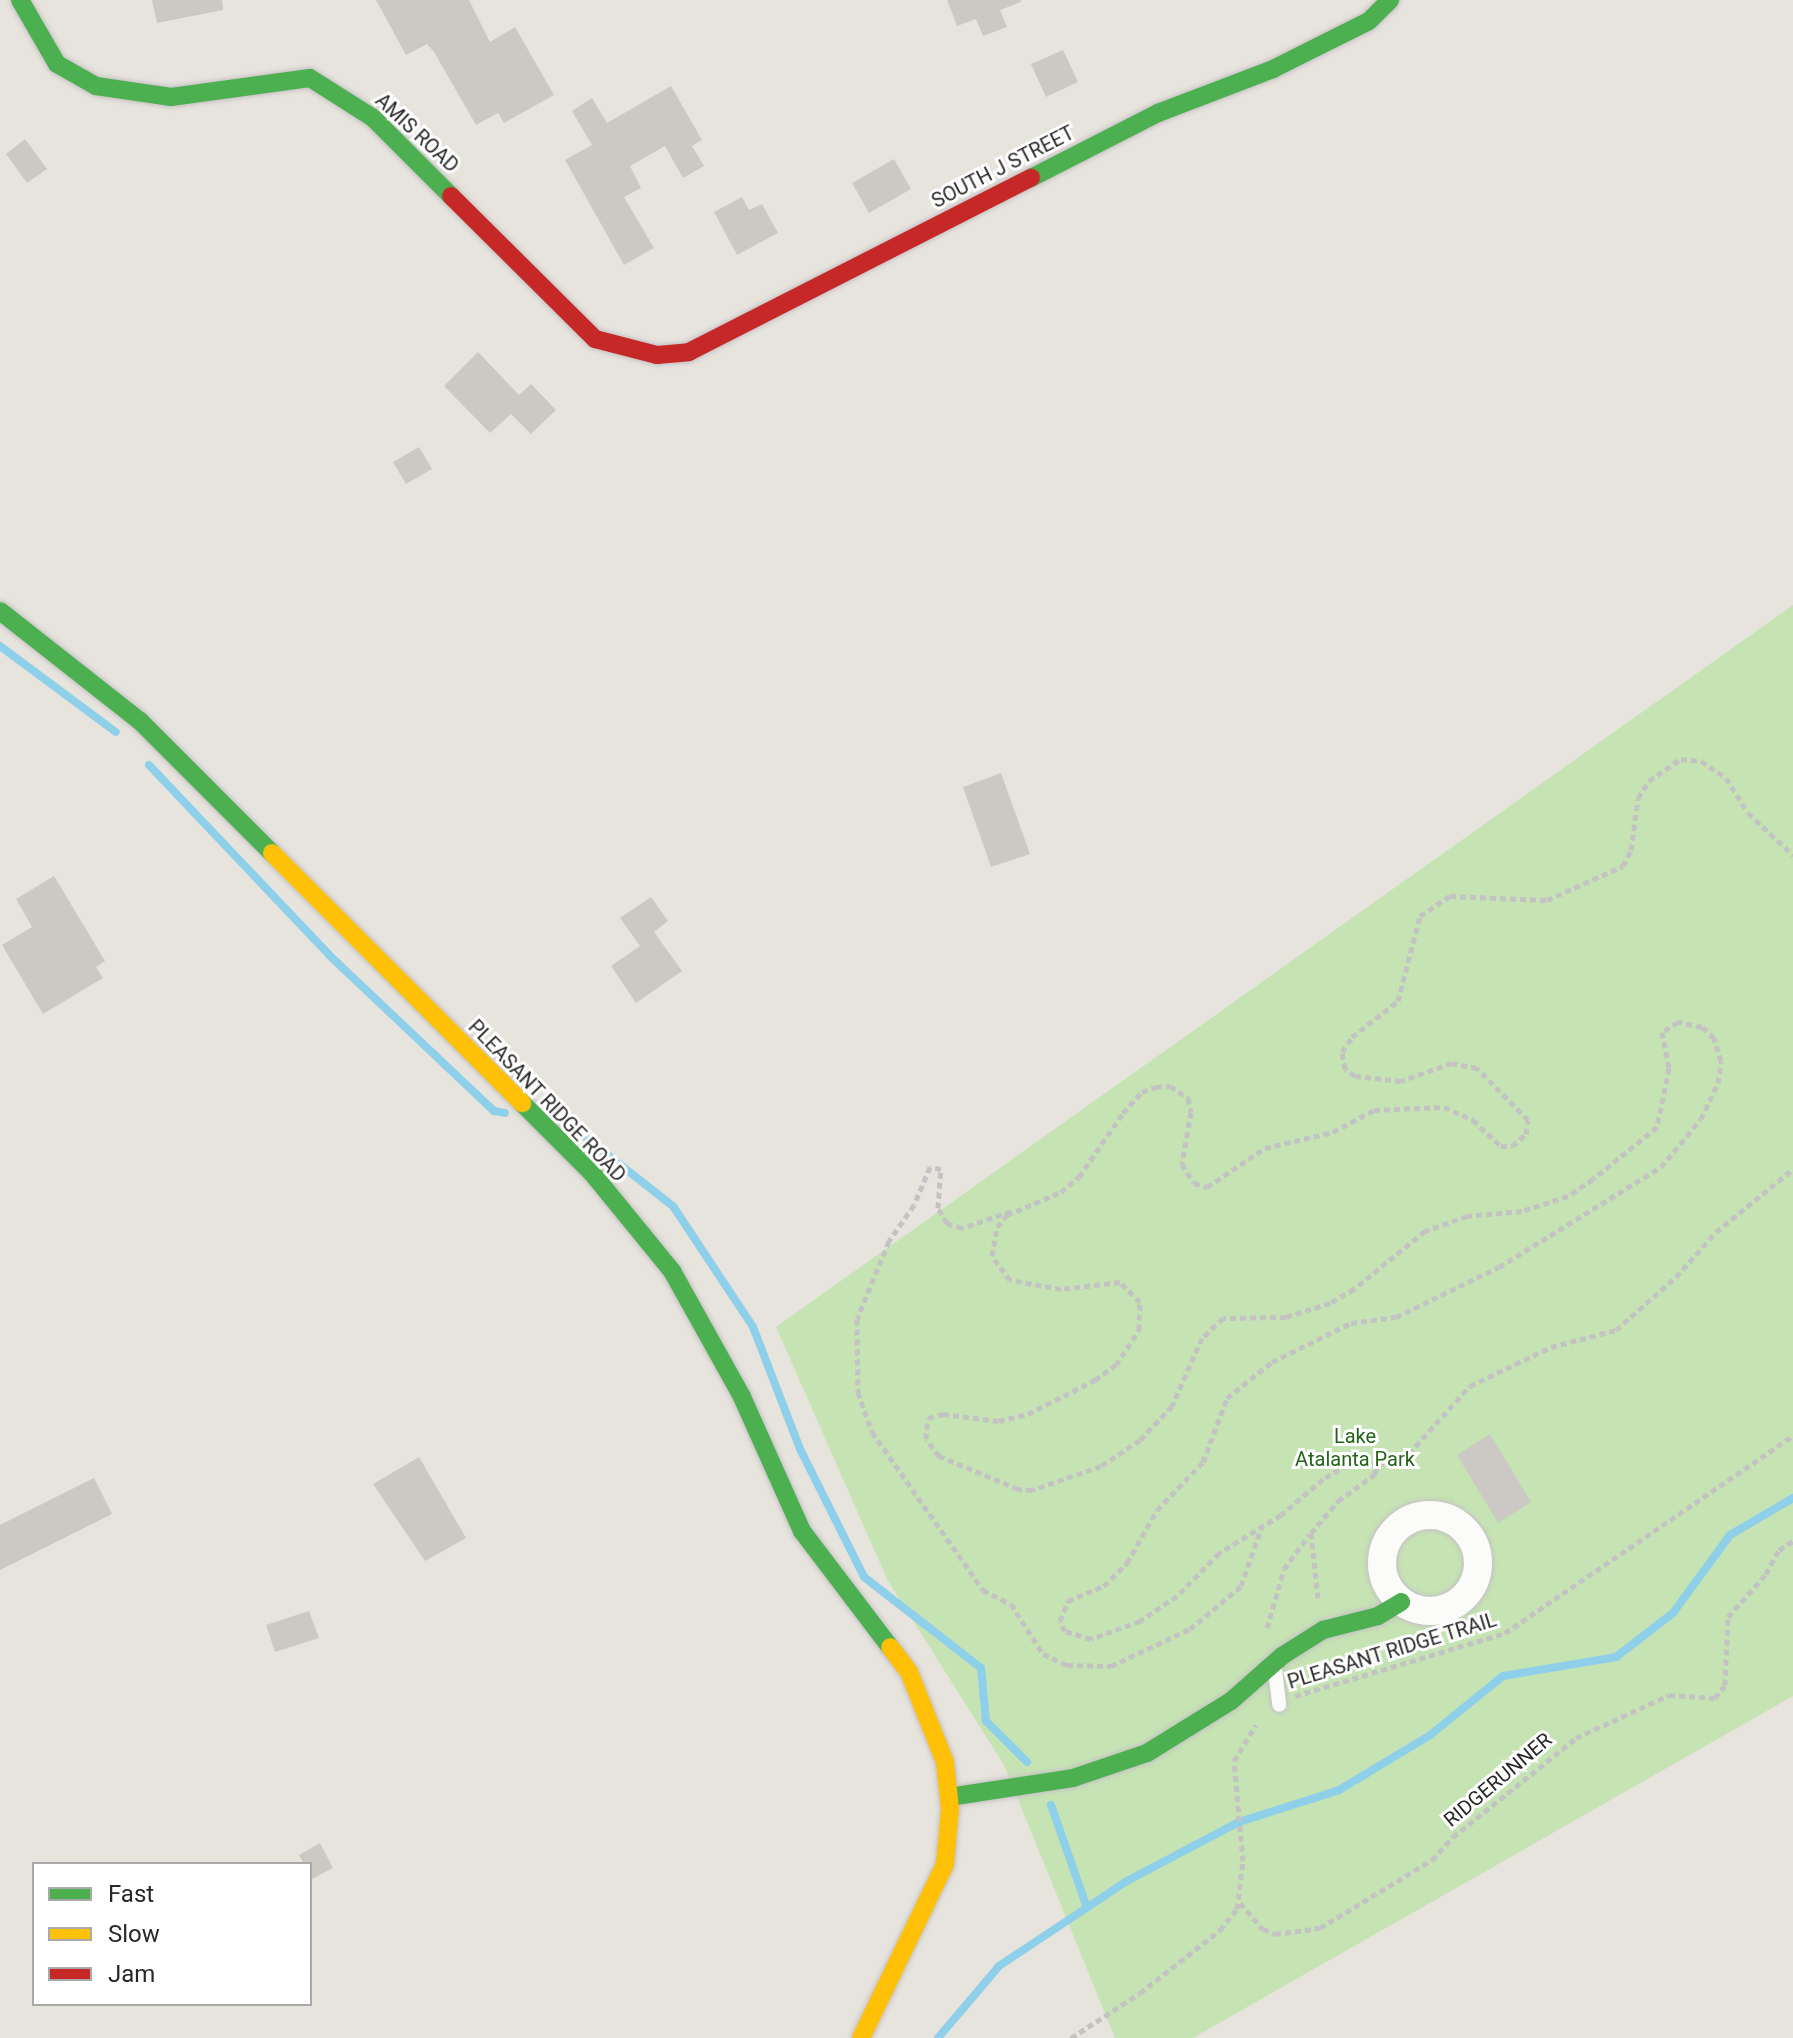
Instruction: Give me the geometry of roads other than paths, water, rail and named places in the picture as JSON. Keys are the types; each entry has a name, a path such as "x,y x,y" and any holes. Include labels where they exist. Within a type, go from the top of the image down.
{"street":[{"name":"AMIS ROAD","path":"20,0 57,64 96,86 171,97 310,78 373,118 595,339 630,350"},
{"name":"SOUTH J STREET","path":"630,350 689,352 1158,113 1287,62 1369,21 1390,0"},
{"name":"PLEASANT RIDGE ROAD","path":"0,611 140,721 592,1173 672,1271 742,1397 802,1531 909,1672 945,1762 949,1797 945,1864 861,2038"},
{"path":"949,1797 1073,1778 1147,1753 1231,1701 1275,1662 1323,1630 1378,1616 1401,1602"}],"lane":[{"path":"1275,1662 1279,1705"}],"waterway":[{"path":"0,646 116,732"},
{"path":"149,765 329,955 494,1111 505,1113"},
{"path":"567,1123 673,1206 753,1327 800,1449 864,1577 981,1668 986,1721 1027,1762"},
{"path":"938,2038 999,1966 1127,1881 1239,1822 1339,1790 1429,1736 1503,1676 1616,1657 1673,1613 1730,1535 1793,1498"},
{"path":"1051,1805 1087,1908"}],"park label":[{"name":"Lake Atalanta Park","path":"1355,1448"}]}
